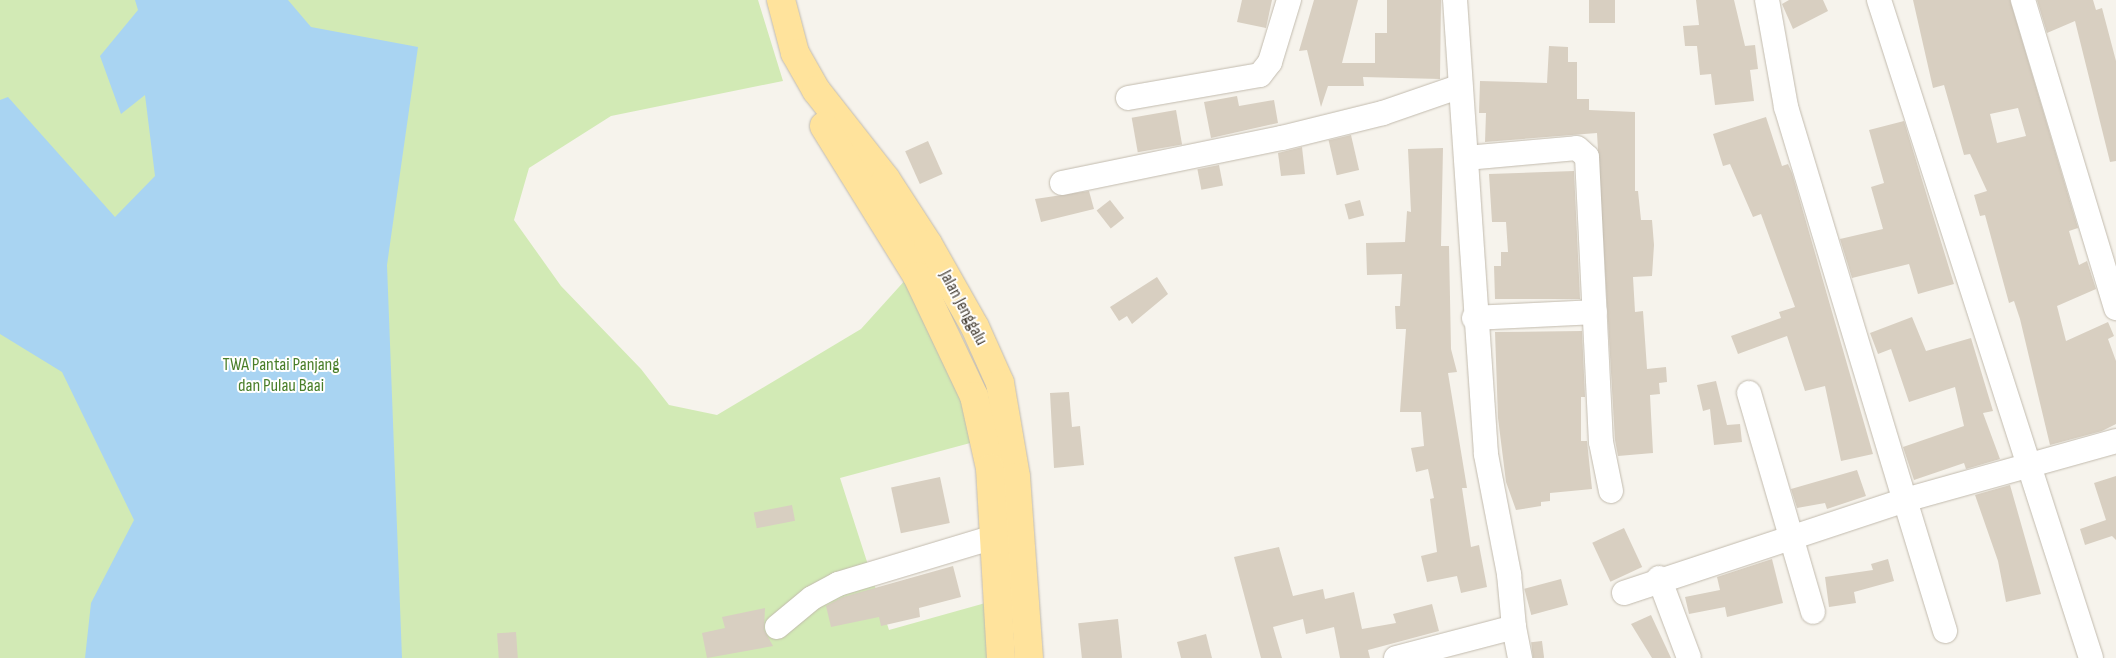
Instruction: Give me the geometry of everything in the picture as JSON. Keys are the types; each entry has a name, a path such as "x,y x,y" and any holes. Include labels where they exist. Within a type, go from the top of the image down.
{"main road":[{"name":"Jalan Jenggalu","path":"770,0 789,54 953,344 974,396 990,468 1001,658"},
{"name":"Jalan Jenggalu","path":"781,0 789,54 886,180 928,244 975,327 1000,383 1016,477 1029,658"}],"street":[{"path":"1128,98 1260,75 1270,62 1289,0"},
{"path":"1455,0 1458,87 1466,158 1474,318 1486,454 1509,574 1520,658"},
{"path":"1767,0 1786,107 1945,631"},
{"path":"1879,0 2031,466 2091,658"},
{"path":"2023,0 2116,308"},
{"path":"1062,183 1282,138 1383,113 1458,87"},
{"path":"1466,158 1584,151 1595,312 1601,442 1611,491"},
{"path":"1474,318 1595,312"},
{"path":"1749,393 1813,612"},
{"path":"1624,593 1659,578 1789,535 1905,500 2116,441"},
{"path":"777,627 812,598 838,584 994,537"},
{"path":"1659,578 1689,658"},
{"path":"1409,656 1513,616"}],"green space":[{"name":"TWA Pantai Panjang dan Pulau Baai","path":"0,0 758,0 783,81 611,116 529,168 514,220 561,286 641,369 669,405 717,415 861,329 908,277 947,354 974,442 840,478 889,630 989,602 989,658 0,658"}],"water":[{"path":"135,0 288,0 311,27 418,47 387,265 402,658 85,658 91,603 134,520 62,372 0,334 0,100 8,97 115,217 155,176 145,95 121,114 100,56 138,10"}],"building":[{"path":"1242,0 1272,0 1266,28 1237,22"},
{"path":"1314,0 1358,0 1342,63 1375,63 1375,33 1387,33 1387,0 1441,0 1440,79 1363,77 1364,86 1328,86 1321,107 1307,50 1299,51"},
{"path":"1589,0 1615,0 1615,23 1589,23"},
{"path":"1696,0 1734,0 1745,46 1755,45 1758,69 1750,70 1754,101 1715,105 1711,74 1700,75 1697,46 1685,46 1683,26 1699,25"},
{"path":"1789,0 1823,0 1828,11 1793,29 1782,4"},
{"path":"1913,0 2010,0 2078,228 2069,231 2079,265 2087,261 2096,289 2057,306 2066,341 2108,322 2114,336 2108,339 2116,361 2116,424 2102,431 2050,445 2020,319 2014,301 2009,303 1985,215 1980,216 1974,195 1987,191 1970,154 1964,155 1944,85 1933,88","holes":["2018,108 2026,136 1997,143 1990,114"]},
{"path":"2037,0 2093,0 2096,10 2102,8 2116,61 2116,161 2110,162 2075,21 2047,33"},
{"path":"1549,46 1568,47 1568,62 1577,62 1577,99 1589,99 1589,110 1635,112 1635,191 1638,191 1641,220 1652,220 1654,245 1652,276 1633,277 1635,312 1643,311 1647,369 1666,367 1667,382 1659,383 1660,394 1650,395 1653,453 1618,456 1615,440 1597,133 1485,142 1486,113 1479,113 1480,81 1547,83"},
{"path":"1237,96 1239,106 1274,100 1278,123 1211,138 1204,102"},
{"path":"1176,110 1182,144 1138,152 1132,118"},
{"path":"1766,117 1782,166 1788,164 1792,173 1873,454 1841,461 1825,386 1805,391 1787,336 1738,354 1731,336 1781,318 1779,312 1795,307 1761,214 1753,217 1730,164 1723,166 1713,134"},
{"path":"1904,121 1954,284 1918,294 1909,264 1852,278 1840,239 1883,229 1871,187 1884,183 1869,130"},
{"path":"1351,135 1359,170 1337,175 1329,140"},
{"path":"928,141 943,174 920,184 905,151"},
{"path":"1302,147 1305,174 1281,176 1278,153"},
{"path":"1443,148 1441,246 1449,246 1451,349 1457,372 1448,373 1467,488 1462,488 1471,547 1479,545 1487,587 1461,593 1457,576 1427,582 1421,556 1437,552 1430,499 1434,498 1428,469 1416,472 1411,448 1424,446 1421,412 1400,412 1406,329 1396,329 1395,306 1400,306 1402,274 1367,275 1366,243 1405,242 1407,211 1411,212 1408,149"},
{"path":"1219,165 1223,186 1201,190 1197,169"},
{"path":"1574,171 1580,299 1495,299 1494,266 1501,266 1501,252 1508,252 1506,222 1492,222 1489,174"},
{"path":"1089,191 1094,209 1041,222 1035,199"},
{"path":"1110,200 1124,218 1111,229 1097,210"},
{"path":"1360,200 1364,215 1349,220 1345,204"},
{"path":"1157,277 1168,294 1132,324 1127,316 1119,321 1110,307"},
{"path":"1912,317 1926,351 1971,338 1993,411 1983,413 2000,459 1966,469 1964,463 1914,480 1903,447 1964,426 1955,387 1909,402 1891,349 1878,354 1870,333"},
{"path":"1582,331 1585,397 1581,397 1581,441 1587,441 1592,489 1550,493 1550,501 1541,502 1541,506 1516,510 1506,482 1498,418 1495,332"},
{"path":"1716,381 1727,425 1740,424 1742,442 1714,445 1710,409 1703,411 1697,385"},
{"path":"1069,392 1072,427 1080,426 1084,465 1054,468 1050,393"},
{"path":"1857,470 1866,496 1827,509 1825,503 1797,508 1791,489"},
{"path":"2116,476 2116,540 2112,536 2085,545 2080,529 2106,520 2094,483"},
{"path":"940,477 950,523 901,533 891,487"},
{"path":"2010,485 2041,594 2006,602 1998,561 1975,495"},
{"path":"792,505 795,521 757,528 754,512"},
{"path":"1624,528 1642,567 1610,582 1592,543"},
{"path":"1279,547 1293,596 1323,589 1325,599 1354,592 1362,629 1396,623 1393,614 1432,604 1439,631 1368,650 1370,658 1340,658 1334,627 1306,634 1303,619 1273,627 1282,658 1261,658 1234,557"},
{"path":"1772,559 1783,603 1727,617 1725,607 1689,614 1685,597 1720,590 1717,577"},
{"path":"1888,559 1894,581 1854,592 1856,603 1829,607 1825,577 1873,570 1871,564"},
{"path":"953,566 961,597 919,608 920,617 881,626 879,617 831,627 826,606 843,597"},
{"path":"1561,579 1568,605 1531,615 1524,589"},
{"path":"765,608 764,630 773,646 707,658 702,633 725,628 722,617"},
{"path":"1651,615 1671,658 1652,658 1631,624"},
{"path":"1118,619 1122,658 1082,658 1078,623"},
{"path":"516,632 518,658 499,658 497,633"},
{"path":"1206,634 1212,658 1181,658 1177,642"},
{"path":"1542,641 1544,658 1533,658 1531,642"}]}
